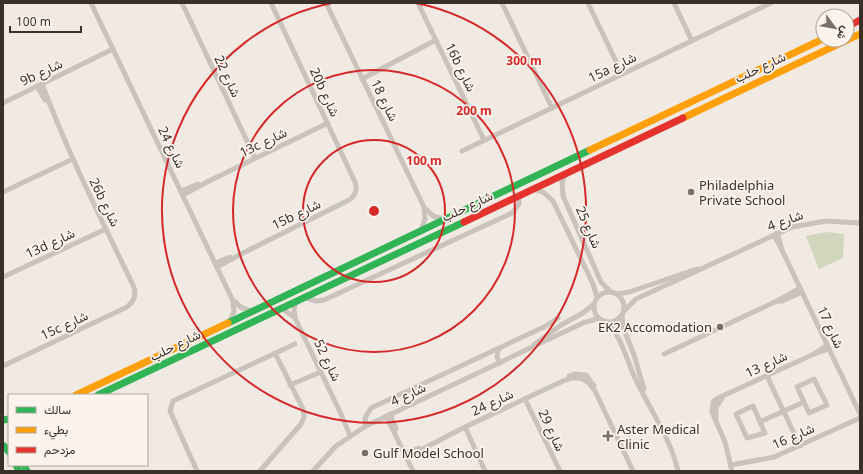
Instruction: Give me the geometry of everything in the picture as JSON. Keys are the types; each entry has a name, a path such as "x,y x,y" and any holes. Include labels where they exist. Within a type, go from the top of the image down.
{"street":[{"name":"شارع 24","path":"91,3 233,301"},
{"name":"شارع 22","path":"182,3 255,158"},
{"name":"20b شارع","path":"271,3 356,184 356,192"},
{"name":"شارع 18","path":"326,3 424,207"},
{"name":"16b شارع","path":"418,3 484,140"},
{"path":"502,3 552,108"},
{"path":"588,3 622,74"},
{"path":"674,3 692,41"},
{"name":"15a شارع","path":"462,151 692,41 761,5 771,3"},
{"path":"362,77 436,40"},
{"name":"شارع حلب","path":"78,394 815,42"},
{"name":"شارع حلب","path":"100,394 830,48"},
{"name":"9b شارع","path":"3,102 114,51"},
{"name":"26b شارع","path":"39,85 135,288 135,295 132,302"},
{"name":"13c شارع","path":"182,193 328,123"},
{"path":"3,192 73,159"},
{"name":"شارع 25","path":"570,170 562,182 563,196 601,282 610,291"},
{"name":"شارع 25","path":"531,189 543,192 553,201 591,280 597,297"},
{"name":"15b شارع","path":"216,265 347,201 354,196 356,192"},
{"path":"300,299 316,301 324,300 512,213 519,204 519,195"},
{"path":"424,207 433,216 445,219"},
{"path":"421,230 425,219 424,207"},
{"name":"شارع 4","path":"623,312 629,304 636,299 775,234 799,225 817,222 860,223"},
{"name":"13d شارع","path":"3,277 106,229"},
{"name":"شارع 17","path":"775,234 860,414"},
{"name":"شارع 4","path":"617,294 629,292 722,260"},
{"path":"664,354 801,290"},
{"path":"646,400 634,355 623,327 622,299 617,294 610,291 603,293 597,297 594,304 594,312 599,318 606,322 617,336 646,400 673,456 678,471"},
{"name":"شارع 52","path":"300,299 294,309 295,318 351,434"},
{"path":"233,301 242,308 252,311"},
{"path":"229,322 234,312 233,301"},
{"name":"15c شارع","path":"3,366 127,307 132,302"},
{"name":"شارع 4","path":"522,352 561,325 583,313 594,304"},
{"name":"شارع 52","path":"281,308 295,318"},
{"path":"606,322 617,320 623,312"},
{"path":"366,426 365,418 371,408 498,350 544,327 558,318"},
{"name":"شارع 4","path":"313,471 329,452 351,434 583,323 599,318"},
{"path":"197,471 171,415 171,404 176,398 295,344"},
{"name":"شارع 13","path":"732,471 717,421 716,406 720,400 729,394 828,347"},
{"path":"498,350 498,364"},
{"path":"260,471 303,421 303,409 274,353"},
{"path":"488,354 494,358 498,364"},
{"path":"290,385 321,372"},
{"name":"شارع 24","path":"406,455 431,445 575,374 581,373 591,379 595,391 633,471"},
{"path":"767,376 800,446"},
{"path":"814,379 827,405 809,413 804,402 797,387 814,379"},
{"name":"شارع 29","path":"525,398 560,471"},
{"path":"760,422 804,402"},
{"path":"753,406 760,422 765,433 747,438 736,414 753,406"},
{"path":"388,415 413,471"},
{"name":"شارع 16","path":"731,465 768,459 860,418"},
{"path":"465,427 485,471"}],"green space":[{"path":"827,232 844,234 843,258 819,269 806,236"}],"traffic: fast":[{"path":"228,323 590,150"},
{"path":"100,394 464,222"},
{"path":"3,420 8,419"},
{"path":"4,446 8,451"},
{"path":"16,466 19,471"},
{"path":"24,466 27,471"}],"traffic: slow":[{"path":"855,36 860,34"},
{"path":"590,150 815,43"},
{"path":"683,118 830,48"},
{"path":"78,394 228,323"}],"traffic: jam":[{"path":"855,23 860,20"},
{"path":"464,222 683,118"}],"place":[{"name":"Philadelphia Private School","path":"691,192"},
{"name":"EK2 Accomodation","path":"720,327"},
{"name":"Aster Medical Clinic","path":"608,436"},
{"name":"Gulf Model School","path":"365,453"}]}
